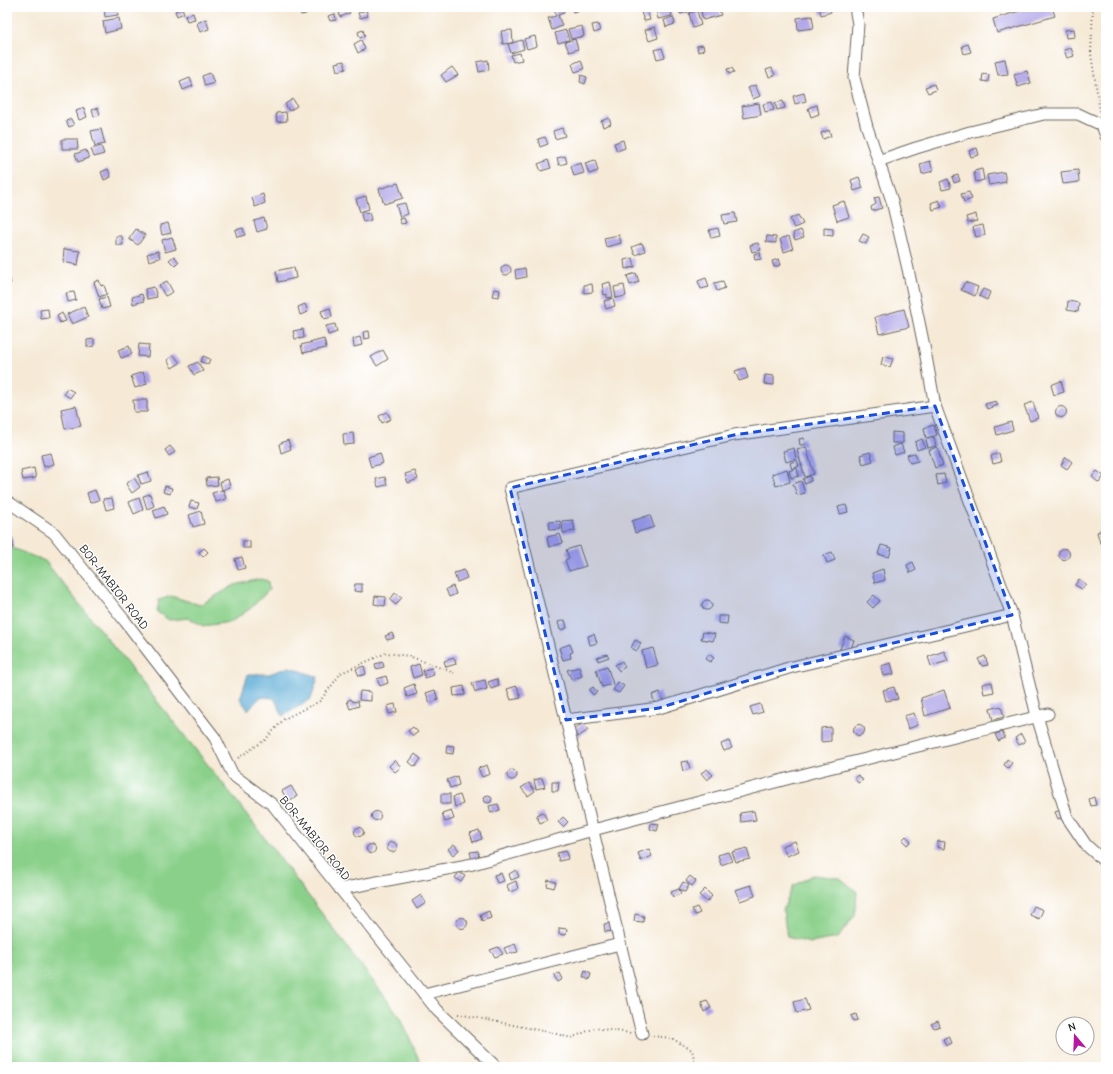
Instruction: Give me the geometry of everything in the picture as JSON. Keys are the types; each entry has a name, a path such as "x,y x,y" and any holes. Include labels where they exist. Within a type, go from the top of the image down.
{"street":[{"path":"855,7 858,24 854,78 867,127 892,201 926,350 935,406 1012,615 1037,716 1067,818 1086,845 1106,863"},
{"path":"878,161 970,132 1044,114 1078,114 1102,125 1106,136"},
{"path":"642,1034 510,488 734,435 935,406"},
{"name":"BOR-MABIOR ROAD","path":"7,501 54,533 125,621 215,738 233,775 272,805 437,1010 496,1067"},
{"path":"566,720 659,708 792,667 1012,615"},
{"path":"340,889 473,864 593,830 817,771 1048,714"},
{"path":"424,994 620,944"}],"path":[{"path":"1093,7 1091,54 1102,125"},
{"path":"228,764 265,740 284,719 320,701 341,673 386,653 409,656 454,673"},
{"path":"437,1010 553,1033 571,1038 595,1028 671,1038 692,1050 696,1067"}],"highlighted area":[{"path":"935,406 1012,615 792,667 659,708 566,720 510,488 734,435"}],"green space":[{"path":"7,546 45,561 232,795 401,1018 422,1067 7,1067"},
{"path":"260,579 268,581 269,590 251,608 231,622 203,626 189,618 169,620 157,612 159,600 171,596 200,605 235,585"},
{"path":"813,875 840,878 857,892 855,915 838,938 810,943 787,937 783,910 793,886"}],"water":[{"path":"289,667 318,677 311,699 283,716 274,698 261,697 248,710 240,699 248,674 269,674"}],"building":[{"path":"104,7 117,7 118,15 105,17"},
{"path":"554,7 563,7 564,13 558,15 562,26 552,30 548,18 556,16"},
{"path":"572,7 584,7 584,8 573,12"},
{"path":"670,7 672,16 658,19 656,9"},
{"path":"679,7 687,7 688,12 680,14"},
{"path":"718,7 721,15 703,20 701,11"},
{"path":"819,7 830,7 831,12 821,15"},
{"path":"1033,7 1052,7 1055,16 997,33 993,19"},
{"path":"182,8 184,13 177,16 175,11"},
{"path":"304,8 306,14 301,15 299,9"},
{"path":"348,9 350,13 340,17 339,13"},
{"path":"366,10 368,16 360,18 358,13"},
{"path":"647,10 650,20 644,21 641,12"},
{"path":"697,11 701,25 693,28 689,13"},
{"path":"193,13 195,19 187,21 185,16"},
{"path":"335,14 336,20 330,21 328,16"},
{"path":"812,16 814,28 798,30 797,18"},
{"path":"673,17 675,24 666,27 664,20"},
{"path":"119,18 121,29 105,33 103,21"},
{"path":"206,19 209,29 200,32 197,23"},
{"path":"598,24 600,31 594,33 592,25"},
{"path":"582,26 584,36 571,39 568,29"},
{"path":"655,27 658,38 649,41 645,30"},
{"path":"1074,29 1075,37 1066,38 1065,30"},
{"path":"363,30 365,36 360,38 358,32"},
{"path":"512,30 513,43 503,44 501,31"},
{"path":"566,30 569,40 558,43 555,33"},
{"path":"535,36 537,46 527,49 524,39"},
{"path":"575,39 578,49 569,52 565,42"},
{"path":"361,40 365,49 358,53 354,44"},
{"path":"522,40 524,49 511,53 508,44"},
{"path":"968,44 971,52 964,54 962,46"},
{"path":"703,45 704,50 698,52 697,46"},
{"path":"662,48 665,57 657,59 654,50"},
{"path":"1071,48 1074,56 1067,58 1064,50"},
{"path":"520,53 522,60 513,62 511,55"},
{"path":"1005,59 1008,74 998,75 995,61"},
{"path":"488,60 489,70 479,72 477,62"},
{"path":"581,60 584,69 575,72 572,64"},
{"path":"344,61 346,69 337,71 335,63"},
{"path":"452,67 458,75 446,82 441,75"},
{"path":"732,68 734,72 729,74 727,69"},
{"path":"772,68 775,75 769,77 766,70"},
{"path":"1027,71 1031,83 1018,87 1014,75"},
{"path":"210,73 214,83 205,86 202,76"},
{"path":"983,74 989,75 988,82 982,81"},
{"path":"581,75 587,77 585,84 580,82"},
{"path":"190,78 193,86 183,90 180,82"},
{"path":"934,84 936,90 928,93 925,87"},
{"path":"755,85 760,96 753,99 748,88"},
{"path":"804,93 806,101 795,104 793,96"},
{"path":"293,99 297,106 289,111 285,104"},
{"path":"783,101 785,108 777,110 775,103"},
{"path":"772,102 774,110 765,112 763,104"},
{"path":"759,103 761,115 744,118 742,106"},
{"path":"817,105 819,114 811,117 808,108"},
{"path":"84,108 87,117 79,120 76,111"},
{"path":"98,108 100,115 94,117 92,110"},
{"path":"286,112 287,121 277,122 276,113"},
{"path":"609,118 611,124 603,127 601,121"},
{"path":"71,119 74,125 69,127 66,121"},
{"path":"562,128 565,136 555,139 553,131"},
{"path":"101,129 105,144 95,146 91,131"},
{"path":"829,130 831,136 823,139 821,133"},
{"path":"545,137 548,144 540,147 538,139"},
{"path":"62,139 77,139 78,149 62,149"},
{"path":"623,140 625,148 617,151 614,143"},
{"path":"101,146 104,154 94,157 91,149"},
{"path":"977,148 979,155 971,157 969,151"},
{"path":"86,150 89,158 78,162 75,154"},
{"path":"565,156 567,163 559,165 557,158"},
{"path":"548,160 551,168 541,171 538,164"},
{"path":"595,160 598,171 589,174 585,163"},
{"path":"930,161 933,171 922,174 920,164"},
{"path":"581,163 584,173 574,176 571,166"},
{"path":"108,169 111,177 104,180 101,172"},
{"path":"982,169 984,180 976,182 974,171"},
{"path":"1078,170 1079,182 1063,184 1061,172"},
{"path":"1004,172 1006,182 989,185 987,175"},
{"path":"958,175 960,181 954,183 952,177"},
{"path":"859,177 863,188 854,191 851,180"},
{"path":"948,179 951,188 942,190 940,182"},
{"path":"398,183 403,198 384,204 379,189"},
{"path":"969,192 972,199 964,202 961,194"},
{"path":"263,194 265,203 255,207 252,198"},
{"path":"366,196 369,209 360,212 356,199"},
{"path":"879,197 882,208 872,211 871,207 876,204 874,198"},
{"path":"939,200 942,207 933,210 931,203"},
{"path":"844,201 849,217 837,221 832,205"},
{"path":"405,203 408,214 400,217 396,205"},
{"path":"369,212 371,220 363,222 361,214"},
{"path":"735,213 737,222 724,224 722,215"},
{"path":"976,214 977,221 968,223 966,217"},
{"path":"798,215 803,224 794,228 790,219"},
{"path":"264,218 267,229 257,232 254,221"},
{"path":"404,218 406,223 401,224 399,219"},
{"path":"168,223 171,233 162,235 160,225"},
{"path":"983,225 985,235 976,237 973,227"},
{"path":"243,228 245,235 237,237 235,230"},
{"path":"718,228 720,236 711,238 709,230"},
{"path":"824,228 833,229 833,236 824,235"},
{"path":"136,229 145,235 138,245 129,239"},
{"path":"801,230 804,237 795,240 793,233"},
{"path":"863,234 869,237 866,244 859,241"},
{"path":"619,235 621,243 606,247 604,238"},
{"path":"116,236 122,236 123,245 116,245"},
{"path":"767,236 776,237 776,243 766,242"},
{"path":"789,236 793,249 784,252 780,239"},
{"path":"172,237 176,249 165,252 162,240"},
{"path":"642,243 645,251 635,255 632,247"},
{"path":"758,243 761,250 752,252 750,245"},
{"path":"64,249 80,251 78,265 63,262"},
{"path":"158,251 160,258 149,261 147,254"},
{"path":"760,252 761,259 755,260 754,254"},
{"path":"174,256 179,262 175,266 169,260"},
{"path":"633,258 635,267 625,269 624,260"},
{"path":"779,259 781,265 774,267 772,261"},
{"path":"506,265 511,270 506,275 501,270"},
{"path":"294,267 296,278 278,282 276,271"},
{"path":"525,268 526,277 516,279 515,270"},
{"path":"7,271 11,283 7,284"},
{"path":"636,273 639,282 630,285 627,276"},
{"path":"706,278 709,287 701,289 698,281"},
{"path":"99,280 101,286 104,285 107,294 99,297 94,282"},
{"path":"167,281 173,292 165,296 159,285"},
{"path":"723,281 725,288 717,291 714,283"},
{"path":"610,282 613,297 607,298 607,294 604,295 602,284"},
{"path":"965,282 978,287 975,296 961,290"},
{"path":"592,284 593,292 584,293 584,285"},
{"path":"624,285 626,296 616,298 614,287"},
{"path":"154,287 157,297 147,299 145,289"},
{"path":"494,289 500,290 499,297 492,296"},
{"path":"983,289 990,292 987,300 979,296"},
{"path":"74,292 76,300 68,302 66,293"},
{"path":"142,294 144,301 133,304 132,297"},
{"path":"107,297 110,307 102,309 99,299"},
{"path":"613,298 615,306 606,309 604,301"},
{"path":"1068,301 1079,303 1078,312 1067,310"},
{"path":"305,304 308,312 300,315 298,307"},
{"path":"84,307 88,317 72,324 67,314"},
{"path":"330,308 332,317 324,319 321,311"},
{"path":"48,309 49,318 41,319 40,310"},
{"path":"904,309 909,327 879,334 875,317"},
{"path":"62,313 66,321 60,323 57,316"},
{"path":"335,324 337,332 328,335 326,326"},
{"path":"303,329 304,338 295,339 293,331"},
{"path":"369,331 370,338 364,339 363,332"},
{"path":"360,337 362,345 354,347 353,339"},
{"path":"94,339 94,346 87,347 87,340"},
{"path":"324,339 326,348 303,353 301,345"},
{"path":"139,344 149,345 148,357 138,356"},
{"path":"129,346 132,354 121,358 118,350"},
{"path":"383,350 388,359 377,366 371,357"},
{"path":"174,355 180,363 172,368 167,360"},
{"path":"203,356 210,359 208,364 201,362"},
{"path":"883,356 893,359 890,367 881,365"},
{"path":"198,362 203,371 194,375 189,366"},
{"path":"745,368 748,378 739,381 735,371"},
{"path":"143,372 147,384 135,388 131,376"},
{"path":"765,375 774,376 774,385 764,384"},
{"path":"1061,381 1064,392 1054,395 1051,385"},
{"path":"67,388 74,392 70,398 64,394"},
{"path":"133,400 147,400 147,412 134,412"},
{"path":"996,401 998,405 987,409 985,404"},
{"path":"1033,402 1038,418 1030,421 1024,405"},
{"path":"76,406 81,426 65,429 61,409"},
{"path":"1061,406 1065,408 1067,412 1065,416 1061,418 1057,416 1055,412 1057,408"},
{"path":"387,412 391,419 382,423 379,416"},
{"path":"1011,422 1013,430 997,435 995,427"},
{"path":"934,425 937,435 926,438 924,428"},
{"path":"892,432 903,433 903,443 892,443"},
{"path":"353,433 354,444 344,445 343,434"},
{"path":"934,437 936,446 928,448 926,440"},
{"path":"804,438 805,445 800,445 799,439"},
{"path":"922,439 925,447 917,450 915,442"},
{"path":"288,440 291,449 281,453 279,444"},
{"path":"901,444 904,452 895,455 893,447"},
{"path":"170,446 175,452 169,456 165,450"},
{"path":"806,447 814,474 805,477 797,450"},
{"path":"937,447 943,465 935,468 929,450"},
{"path":"794,448 796,459 786,462 783,451"},
{"path":"870,452 873,461 863,464 860,455"},
{"path":"51,453 54,464 44,467 41,455"},
{"path":"380,453 383,463 371,467 368,457"},
{"path":"915,453 918,461 910,463 907,455"},
{"path":"999,453 1001,462 993,464 991,456"},
{"path":"1066,457 1072,462 1067,469 1061,465"},
{"path":"797,460 799,466 792,469 790,463"},
{"path":"34,468 36,478 23,480 21,471"},
{"path":"797,468 799,476 791,478 789,471"},
{"path":"787,469 790,482 776,486 772,474"},
{"path":"415,471 418,479 408,483 405,474"},
{"path":"1097,471 1104,476 1099,483 1092,477"},
{"path":"148,472 151,481 141,484 138,475"},
{"path":"944,474 946,483 938,485 936,475"},
{"path":"810,476 811,481 805,484 803,479"},
{"path":"217,477 218,485 207,486 206,478"},
{"path":"385,477 387,485 378,487 376,479"},
{"path":"134,478 140,487 132,493 126,484"},
{"path":"228,479 230,487 222,490 220,482"},
{"path":"801,481 805,493 797,495 793,484"},
{"path":"165,486 172,488 170,494 163,492"},
{"path":"95,490 99,500 90,503 87,493"},
{"path":"223,490 226,499 216,502 212,493"},
{"path":"150,494 154,506 147,509 143,496"},
{"path":"112,498 114,508 106,510 103,499"},
{"path":"139,498 143,510 134,514 129,502"},
{"path":"191,501 199,503 197,509 189,507"},
{"path":"846,505 848,512 840,514 838,507"},
{"path":"164,506 167,514 156,518 153,510"},
{"path":"201,511 204,524 193,527 189,515"},
{"path":"650,515 654,527 635,533 632,521"},
{"path":"573,520 575,531 563,533 562,521"},
{"path":"560,521 561,529 550,530 549,522"},
{"path":"1106,529 1106,541 1100,543 1097,532"},
{"path":"7,533 12,537 13,548 7,553"},
{"path":"560,534 563,543 549,547 547,537"},
{"path":"243,541 250,541 250,548 243,548"},
{"path":"881,545 892,548 889,557 878,554"},
{"path":"579,546 586,566 569,571 565,560 569,558 566,550"},
{"path":"204,548 208,552 203,557 199,552"},
{"path":"1062,549 1066,549 1068,550 1068,558 1062,559 1059,556 1059,552"},
{"path":"832,552 835,560 827,563 824,555"},
{"path":"242,557 245,568 238,570 235,559"},
{"path":"913,562 916,570 910,573 907,565"},
{"path":"883,569 885,580 875,583 872,573"},
{"path":"464,570 467,578 457,582 454,573"},
{"path":"1079,579 1086,584 1082,589 1075,585"},
{"path":"355,584 362,584 362,592 354,591"},
{"path":"453,586 456,594 449,597 446,589"},
{"path":"395,593 402,597 396,605 390,600"},
{"path":"874,595 880,601 873,608 867,602"},
{"path":"375,596 386,597 385,606 374,604"},
{"path":"705,600 709,600 711,601 711,609 705,610 702,607 702,603"},
{"path":"718,616 728,616 727,624 718,623"},
{"path":"565,620 567,628 560,630 558,622"},
{"path":"703,632 715,634 713,641 701,639"},
{"path":"392,633 394,638 387,640 385,636"},
{"path":"594,634 597,643 590,645 588,636"},
{"path":"845,636 854,640 850,652 840,649"},
{"path":"635,640 641,643 637,651 631,648"},
{"path":"570,644 573,652 570,653 571,658 563,660 559,648"},
{"path":"653,648 658,665 646,668 642,651"},
{"path":"944,651 948,661 931,666 928,657"},
{"path":"607,654 609,657 598,661 597,657"},
{"path":"709,654 714,658 710,662 705,659"},
{"path":"985,656 988,665 982,666 978,659"},
{"path":"454,658 456,664 446,667 444,661"},
{"path":"622,661 625,667 619,671 615,665"},
{"path":"383,662 384,667 376,669 375,664"},
{"path":"891,663 894,674 883,676 881,666"},
{"path":"419,664 422,675 413,678 410,667"},
{"path":"364,666 366,674 359,676 356,669"},
{"path":"607,666 613,684 602,687 596,670"},
{"path":"579,667 582,676 572,680 567,670"},
{"path":"432,668 434,675 425,678 423,670"},
{"path":"386,676 388,683 380,686 377,679"},
{"path":"497,679 499,686 491,689 488,682"},
{"path":"485,680 487,689 475,692 472,683"},
{"path":"618,682 624,686 619,693 613,690"},
{"path":"992,682 994,692 984,694 982,684"},
{"path":"414,684 417,694 407,697 404,688"},
{"path":"464,686 465,695 454,696 453,688"},
{"path":"517,686 521,698 511,700 507,689"},
{"path":"593,687 597,692 593,695 589,690"},
{"path":"894,687 898,699 886,701 883,690"},
{"path":"435,690 438,700 430,703 426,693"},
{"path":"944,690 950,708 925,716 921,698"},
{"path":"360,691 371,692 371,701 359,700"},
{"path":"660,692 663,701 655,704 652,695"},
{"path":"351,699 353,702 358,701 359,706 350,709 347,701"},
{"path":"395,704 397,712 389,714 387,706"},
{"path":"760,704 763,712 753,715 750,707"},
{"path":"1001,706 1004,717 993,720 990,709"},
{"path":"914,713 918,725 908,729 904,716"},
{"path":"583,723 588,730 578,737 573,730"},
{"path":"857,725 861,725 863,726 863,734 857,735 854,732 854,728"},
{"path":"413,727 418,732 413,736 408,731"},
{"path":"831,727 831,741 821,742 821,728"},
{"path":"1002,732 1005,738 998,741 995,734"},
{"path":"1021,734 1025,742 1019,745 1015,738"},
{"path":"729,741 732,748 724,751 721,744"},
{"path":"447,745 454,746 453,754 446,753"},
{"path":"415,754 421,759 415,767 409,762"},
{"path":"1007,759 1012,763 1008,768 1004,765"},
{"path":"395,760 401,767 395,772 389,766"},
{"path":"688,761 690,769 683,771 681,762"},
{"path":"487,765 490,774 482,777 478,768"},
{"path":"707,769 713,775 707,780 701,773"},
{"path":"512,770 517,775 512,780 507,775"},
{"path":"858,775 863,780 858,783 854,778"},
{"path":"457,776 459,785 450,788 447,780"},
{"path":"542,778 545,787 536,789 534,780"},
{"path":"552,782 559,782 558,791 552,791"},
{"path":"529,783 535,791 528,796 521,788"},
{"path":"291,786 297,796 288,801 282,791"},
{"path":"441,794 450,794 450,804 441,804"},
{"path":"460,795 463,804 455,807 453,797"},
{"path":"486,795 490,795 492,799 490,803 486,803 484,801 484,797"},
{"path":"1094,797 1096,805 1091,806 1089,799"},
{"path":"498,804 500,810 491,813 489,806"},
{"path":"451,810 454,819 445,822 442,813"},
{"path":"1061,810 1063,817 1058,819 1055,812"},
{"path":"754,811 756,820 741,822 740,813"},
{"path":"374,812 378,812 380,816 378,820 374,820 372,818 372,814"},
{"path":"543,812 547,820 540,823 536,815"},
{"path":"563,817 568,822 563,827 558,822"},
{"path":"651,823 659,824 657,831 650,829"},
{"path":"357,828 361,828 363,832 361,836 357,836 355,834 355,830"},
{"path":"479,830 482,839 473,842 470,833"},
{"path":"906,836 911,841 907,845 902,840"},
{"path":"795,841 799,851 787,856 782,846"},
{"path":"938,841 945,842 944,849 937,847"},
{"path":"390,842 394,842 396,843 396,851 390,852 387,849 387,845"},
{"path":"371,844 376,849 371,854 366,849"},
{"path":"454,844 459,850 453,855 448,849"},
{"path":"747,848 750,859 736,862 732,852"},
{"path":"649,849 652,856 641,861 638,853"},
{"path":"478,851 479,859 472,860 470,852"},
{"path":"566,851 568,859 559,861 557,853"},
{"path":"728,852 732,861 721,865 718,855"},
{"path":"516,870 519,877 511,880 509,874"},
{"path":"459,872 465,876 461,882 455,878"},
{"path":"501,873 504,881 497,883 494,875"},
{"path":"690,876 696,881 692,886 686,881"},
{"path":"548,880 556,882 554,888 547,886"},
{"path":"516,881 518,889 509,892 507,885"},
{"path":"683,882 689,885 685,892 679,889"},
{"path":"751,885 755,896 740,901 735,890"},
{"path":"679,889 681,894 673,897 671,892"},
{"path":"705,889 712,896 707,902 699,895"},
{"path":"421,895 426,903 417,909 412,901"},
{"path":"1034,906 1043,910 1039,919 1030,915"},
{"path":"697,907 700,913 695,915 692,909"},
{"path":"489,911 491,918 482,921 480,915"},
{"path":"635,914 644,916 643,922 634,921"},
{"path":"462,917 466,919 468,923 466,927 462,929 458,927 456,923 458,919"},
{"path":"611,923 612,931 605,932 604,924"},
{"path":"559,928 567,929 566,935 559,934"},
{"path":"515,944 518,952 507,954 504,948"},
{"path":"498,947 503,954 495,957 490,950"},
{"path":"585,971 591,974 589,980 583,977"},
{"path":"560,973 563,979 558,982 554,976"},
{"path":"805,999 809,1010 797,1013 794,1002"},
{"path":"707,1001 711,1008 704,1012 701,1003"},
{"path":"856,1014 858,1020 854,1021 851,1016"},
{"path":"938,1021 940,1026 934,1028 931,1024"},
{"path":"949,1036 952,1043 946,1046 943,1039"}]}
